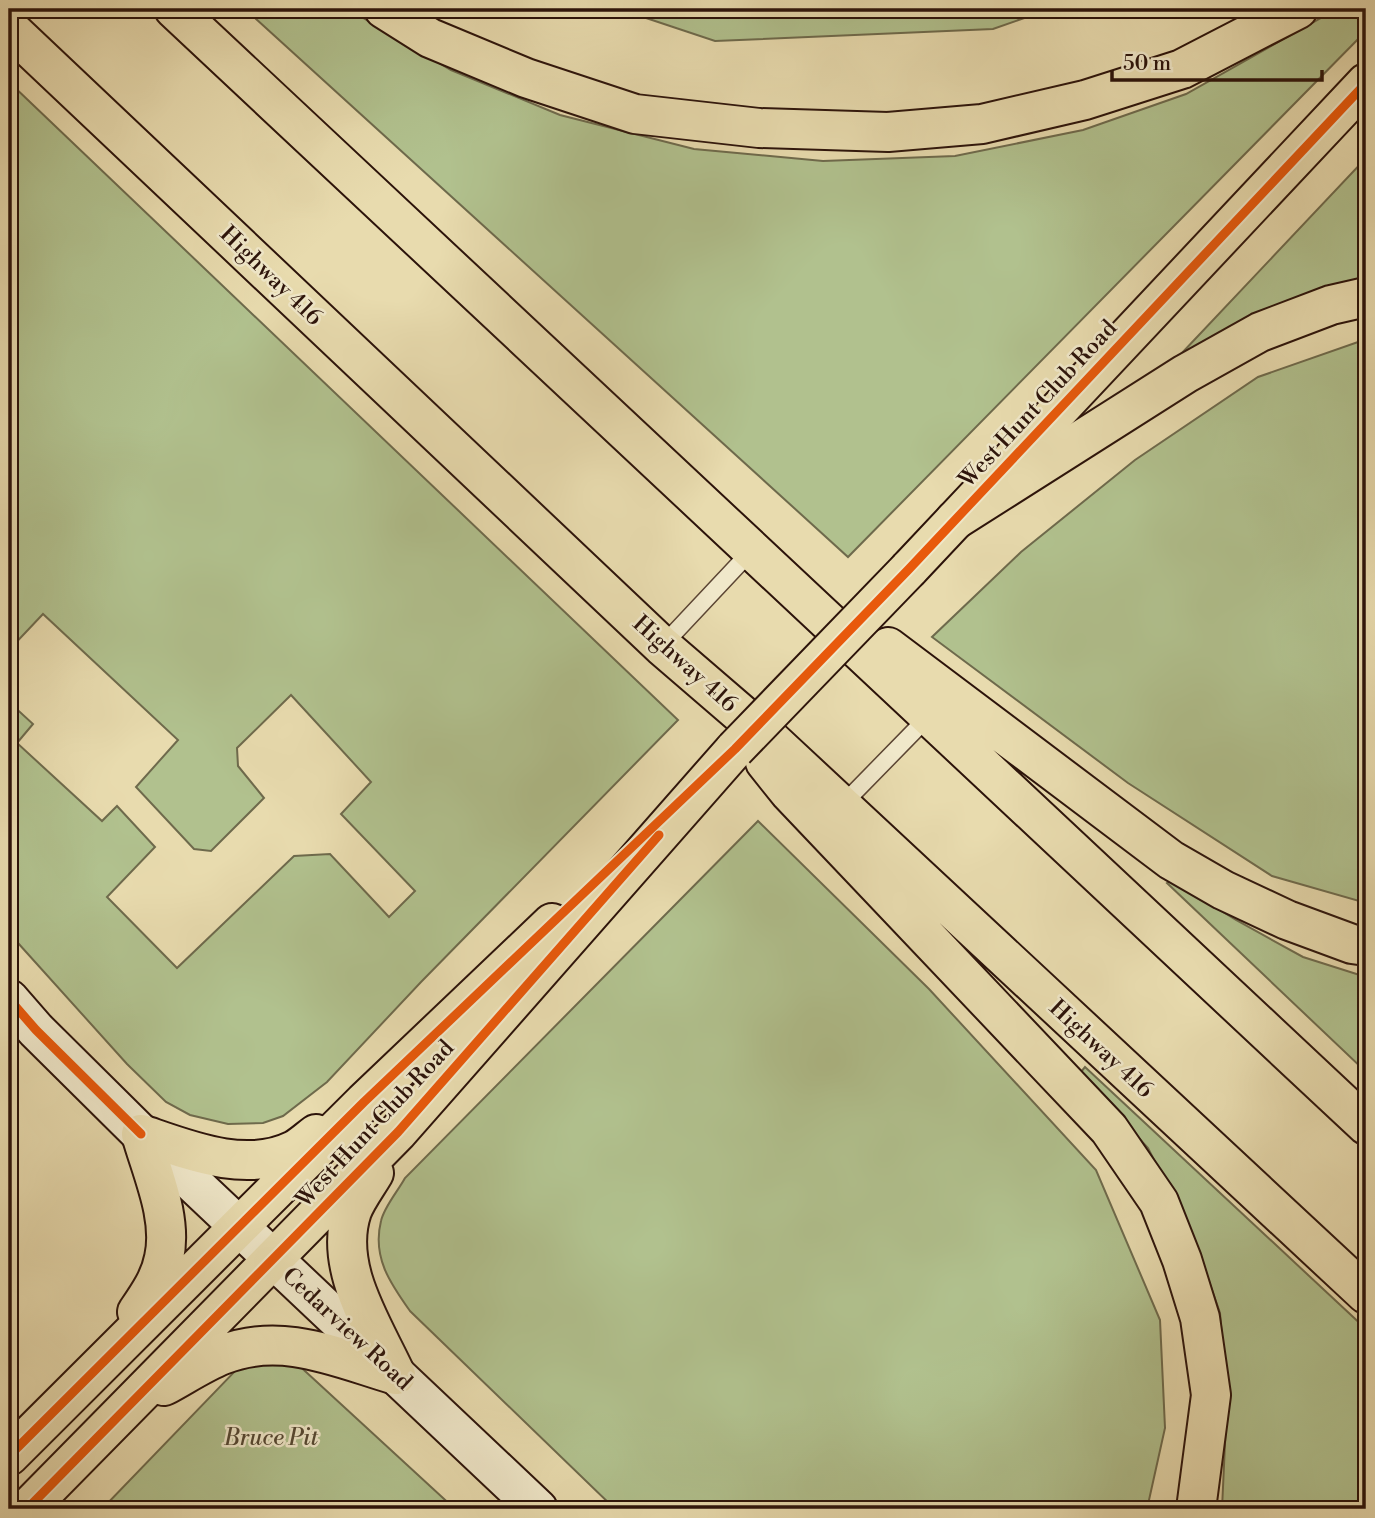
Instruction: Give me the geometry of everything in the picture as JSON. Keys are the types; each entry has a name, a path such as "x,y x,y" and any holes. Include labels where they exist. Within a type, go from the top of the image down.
{"main road":[{"path":"174,9 763,557 1366,1125"},
{"path":"384,9 430,38 526,78 635,114 759,128 888,132 982,124 1085,100 1182,69 1298,9"},
{"name":"Highway 416","path":"9,28 675,657 842,805 1366,1294"},
{"name":"West Hunt Club Road","path":"9,1456 364,1102 735,749 909,569 1366,83"},
{"path":"955,520 1185,374 1260,332 1331,305 1366,297"},
{"path":"763,557 869,633 1171,860 1223,890 1287,920 1352,944 1366,946"},
{"path":"675,657 789,792 1109,1129 1159,1202 1182,1260 1200,1318 1211,1395 1196,1509"},
{"name":"West Hunt Club Road","path":"27,1509 398,1132 735,749"},
{"name":"Cedarview Road","path":"9,999 36,1030 141,1134 538,1509"},
{"path":"141,1134 215,1158 270,1157 293,1150 364,1102"},
{"path":"396,1375 355,1286 346,1255 353,1210 398,1132"},
{"path":"100,1366 153,1288 164,1258 166,1232 161,1202 141,1134"},
{"path":"128,1405 222,1355 270,1344 300,1346 396,1375"}],"lane":[{"path":"675,657 763,557"},
{"path":"842,805 930,715"}],"green space":[{"path":"245,9 348,9 451,70 560,115 694,149 823,161 955,156 1083,130 1186,94 1337,9 1366,9 1366,31 848,557"},
{"path":"619,9 1050,9 993,29 715,41"},
{"path":"9,82 678,720 421,982 327,1082 283,1116 263,1123 228,1124 190,1115 166,1102 127,1064 9,933 9,702 33,724 17,743 102,821 117,806 155,847 107,897 177,968 294,856 330,854 389,917 415,891 341,814 371,782 291,695 237,748 238,766 264,798 211,851 194,849 136,787 178,740 43,614 9,650"},
{"path":"1366,158 1366,284 1184,360 1181,354"},
{"path":"1366,341 1366,903 1272,876 1128,783 932,637 1021,552 1135,460 1258,377"},
{"path":"758,821 929,989 1096,1170 1160,1320 1165,1428 1147,1509 615,1509 410,1311 390,1280 381,1258 379,1234 385,1210 405,1178"},
{"path":"1171,880 1303,957 1366,977 1366,1072 1167,883"},
{"path":"1085,1067 1366,1329 1366,1509 1222,1509 1227,1400 1220,1313 1194,1238 1148,1148 1080,1073"},
{"name":"Bruce Pit","path":"268,1337 455,1509 102,1509"}],"cycle path":[{"path":"9,1456 364,1102 735,749 909,569 1366,83"},
{"path":"27,1509 398,1132 659,835"},
{"path":"9,999 36,1030 141,1134"}]}
